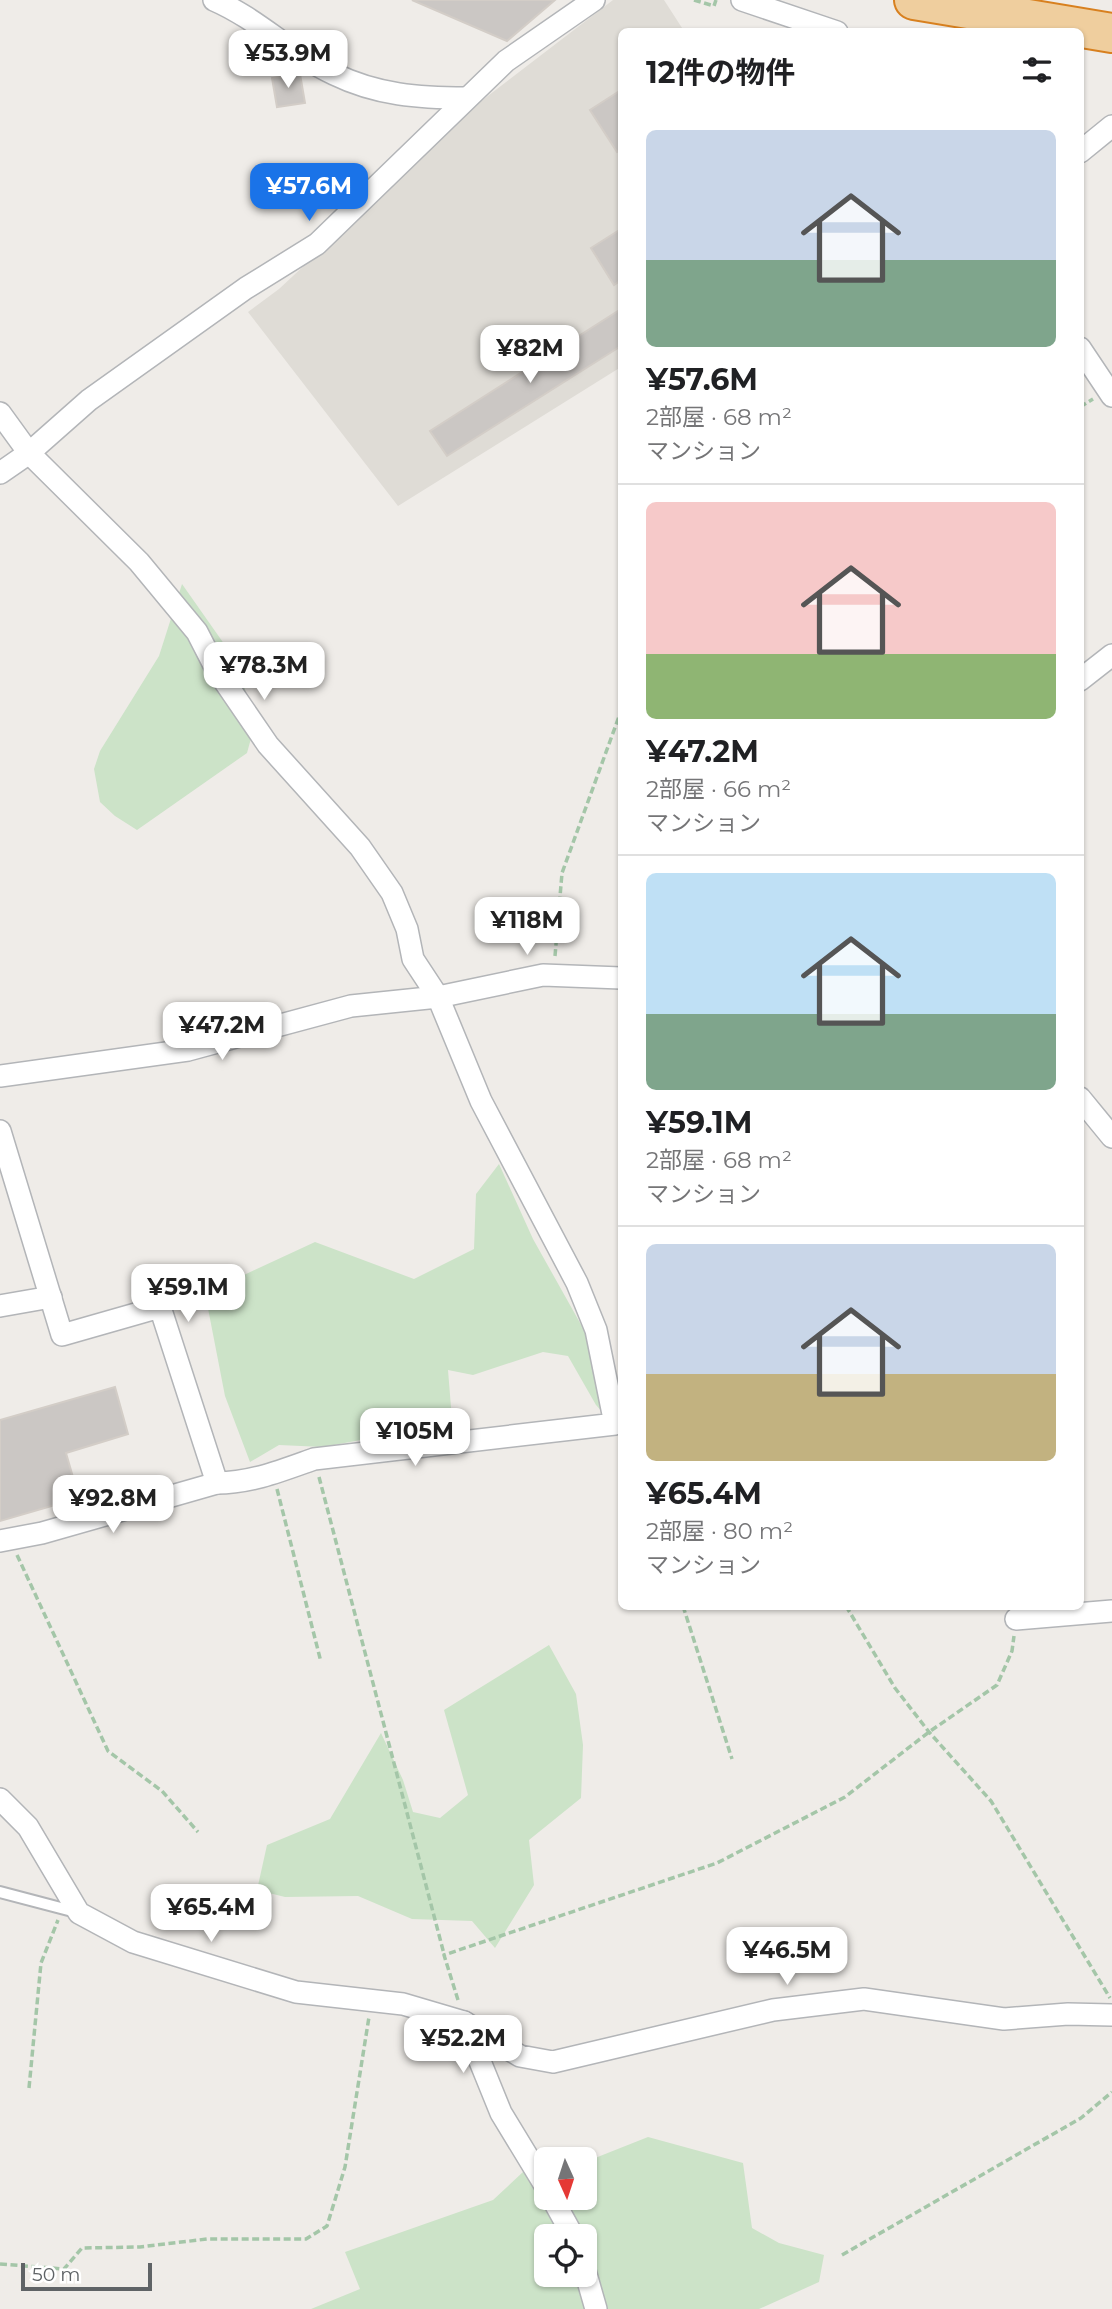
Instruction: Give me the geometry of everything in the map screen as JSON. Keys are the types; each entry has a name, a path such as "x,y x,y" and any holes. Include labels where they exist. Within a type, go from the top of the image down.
{"highway":[{"path":"914,0 1112,33"},
{"path":"1060,23 1112,9"},
{"path":"1084,34 1112,46"}],"street":[{"path":"214,0 241,12 333,74 384,93 466,98"},
{"path":"0,473 29,453 100,392 246,288 317,244 506,61 594,0"},
{"path":"742,0 825,28"},
{"path":"1084,149 1112,126"},
{"path":"1084,354 1112,396"},
{"path":"0,413 29,453 139,562 197,632 216,669 268,745 360,847 391,893 407,929 413,959 438,997 481,1101 577,1283 596,1329 615,1424 314,1458 273,1474 234,1483 217,1483 5,1541"},
{"path":"1084,677 1112,655"},
{"path":"0,1076 188,1050 351,1006 438,997 543,975 618,978"},
{"path":"1084,1103 1112,1137"},
{"path":"0,1130 62,1335 160,1307 217,1483"},
{"path":"0,1307 51,1297"},
{"path":"1016,1619 1112,1611"},
{"path":"0,1799 29,1827 71,1910 133,1942 296,1992 404,2004 464,2022 520,2056 553,2062 773,2010 864,1999 1004,2020 1068,2014 1112,2015"},
{"path":"464,2022 502,2113 534,2167"},
{"path":"590,2287 596,2309"}],"lane":[{"path":"0,1892 71,1910"}],"path":[{"path":"694,0 714,6 716,0"},
{"path":"554,976 562,873 618,719"},
{"path":"314,1458 444,1955 464,2022"},
{"path":"273,1474 321,1662"},
{"path":"5,1541 108,1751 162,1791 198,1832"},
{"path":"684,1610 733,1759"},
{"path":"848,1610 895,1688 929,1732 991,1801 1112,2001"},
{"path":"444,1955 717,1863 845,1797 929,1732 997,1685 1012,1651 1016,1619"},
{"path":"29,2088 41,1963 71,1910"},
{"path":"0,2264 64,2269 82,2248 140,2247 207,2239 306,2239 327,2226 345,2167 372,2001"},
{"path":"842,2255 1081,2118 1112,2092"}],"shaded area":[{"path":"613,0 664,0 682,28 618,28 618,369 398,506 248,312 279,289 480,102"}],"green space":[{"path":"182,584 241,668 253,731 247,753 137,830 115,816 100,802 94,769 100,751 159,656"},
{"path":"499,1164 533,1239 618,1391 618,1430 596,1405 568,1356 543,1352 473,1375 448,1370 453,1432 420,1429 323,1447 279,1445 250,1462 225,1396 205,1293 315,1242 414,1279 474,1249 476,1194"},
{"path":"549,1645 576,1694 583,1745 581,1798 529,1840 534,1885 495,1948 472,1921 412,1919 358,1896 285,1897 257,1890 267,1845 330,1819 381,1733 403,1780 413,1812 440,1818 468,1795 444,1710"},
{"path":"648,2137 743,2163 752,2228 779,2243 824,2255 819,2282 759,2309 311,2309 360,2289 345,2252 493,2200 523,2172 534,2170 534,2210 597,2210 597,2157"}],"building":[{"path":"412,0 555,0 507,41"},
{"path":"300,74 305,103 277,107 272,78"},
{"path":"618,92 618,152 617,152 590,110"},
{"path":"618,231 618,282 614,285 591,248"},
{"path":"618,311 618,348 447,456 430,431"},
{"path":"115,1387 128,1434 66,1453 79,1498 0,1521 0,1420"}]}
